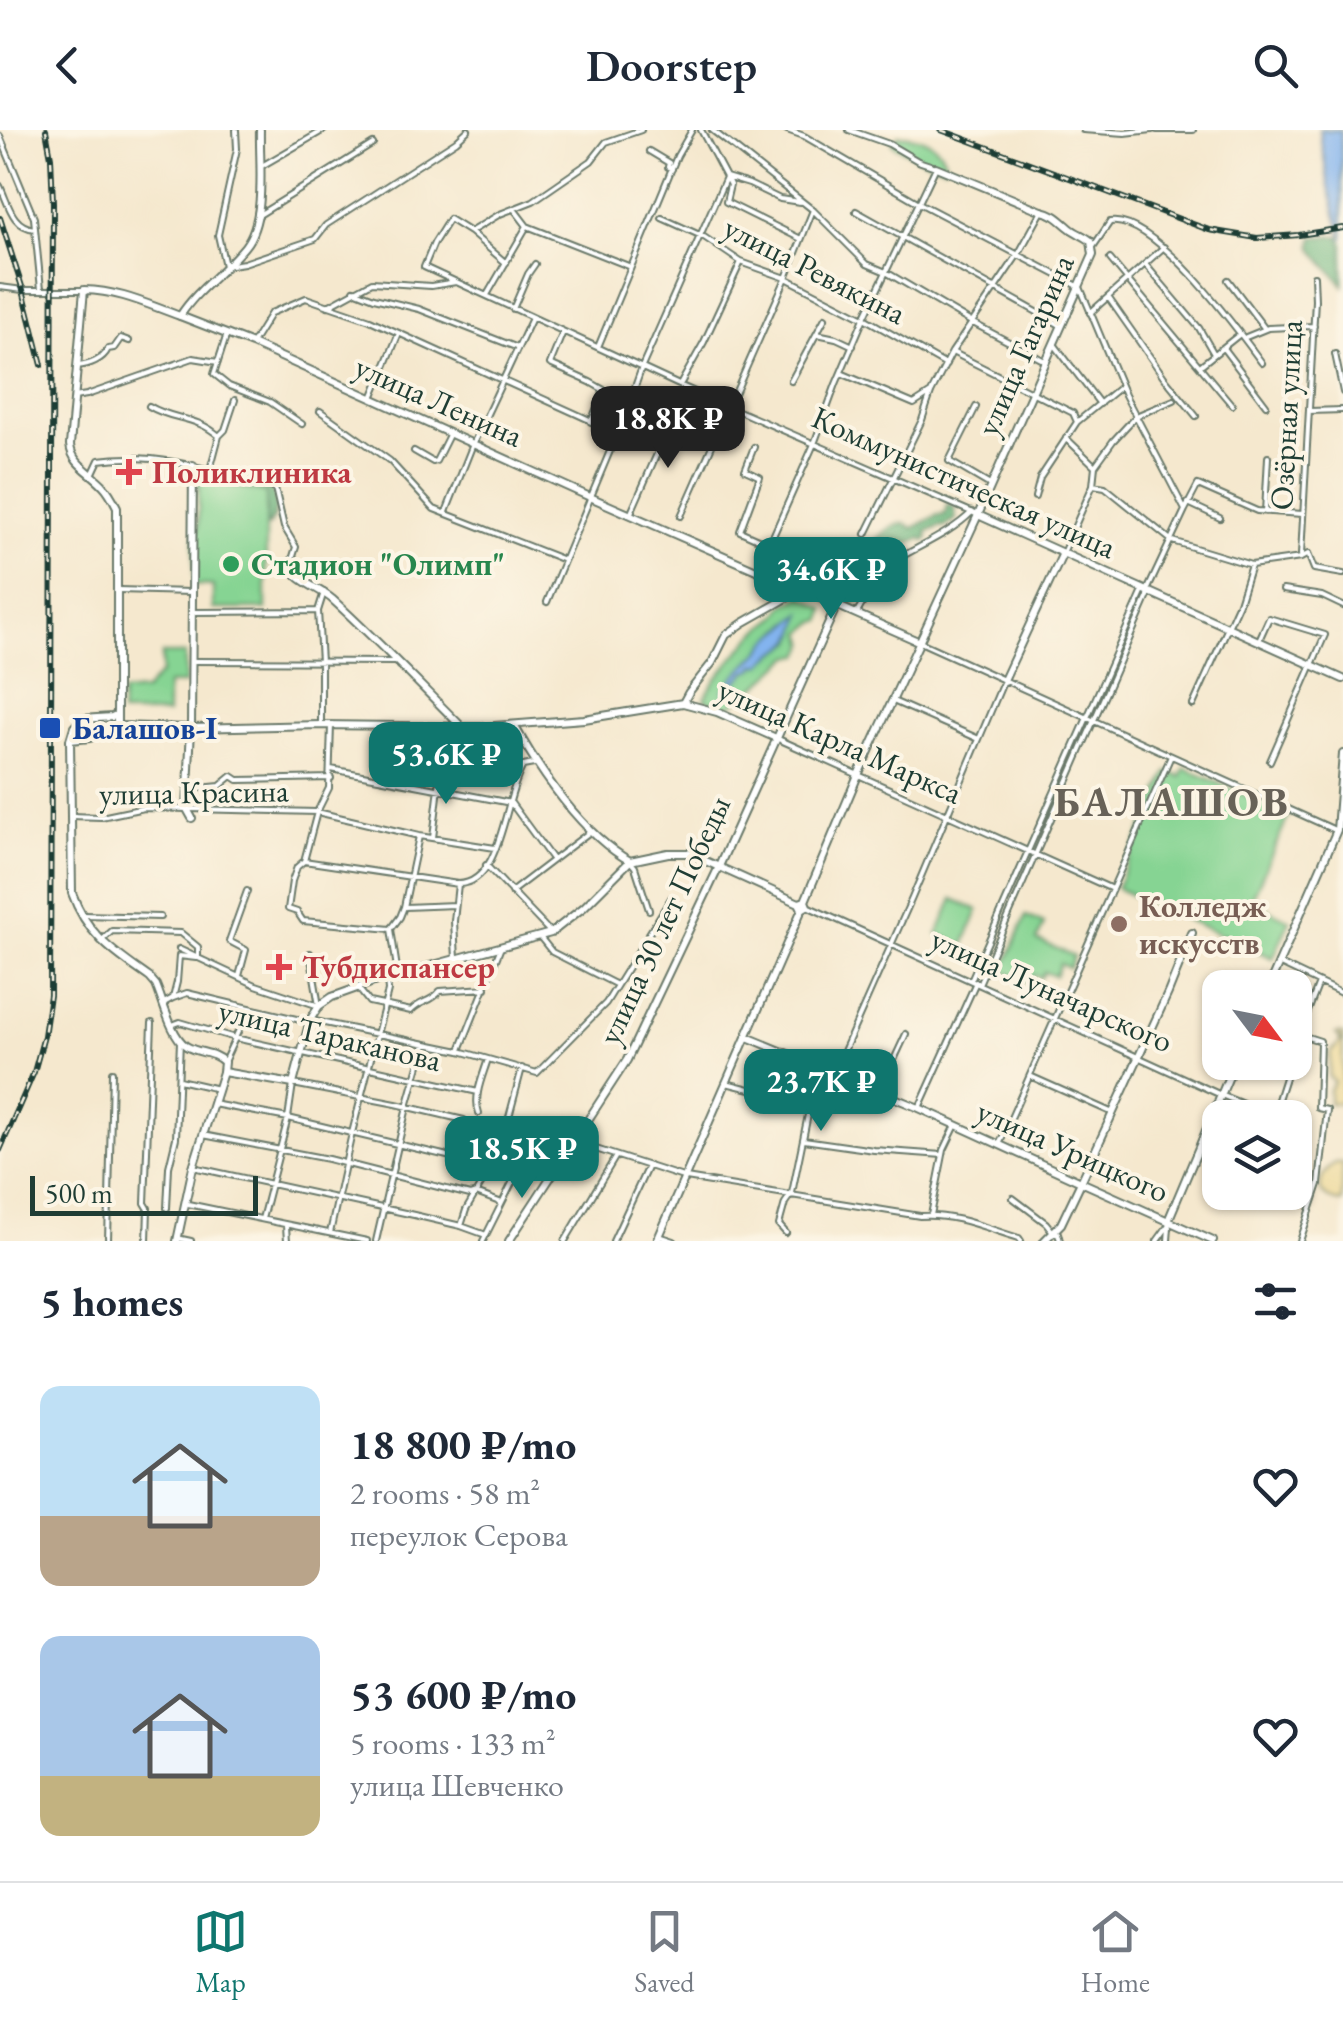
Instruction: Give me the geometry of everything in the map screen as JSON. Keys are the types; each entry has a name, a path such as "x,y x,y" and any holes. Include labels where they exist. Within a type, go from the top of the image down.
{"street":[{"path":"225,266 218,235 236,149 236,130"},
{"path":"180,316 192,298 247,244 255,230 260,130"},
{"path":"260,168 324,130"},
{"path":"225,266 315,239 326,224 468,130"},
{"path":"506,263 470,232 533,202 591,161 606,142 641,130"},
{"path":"598,346 672,168 692,130"},
{"path":"701,130 730,185 726,202 802,239"},
{"path":"712,130 805,203 866,264 1045,361"},
{"path":"786,130 804,136 1080,287 1121,386 1186,506 1220,518"},
{"path":"849,130 1054,214 1094,247 1110,222 1120,220 1156,240 1224,311 1262,363"},
{"path":"1083,130 1125,134 1193,130"},
{"path":"0,136 34,218 40,289"},
{"path":"258,214 373,144"},
{"path":"649,152 670,162 668,167 672,168"},
{"path":"758,570 864,318 936,167"},
{"path":"726,177 780,199 805,203"},
{"path":"547,602 642,367 726,177"},
{"path":"0,186 16,222 35,229"},
{"path":"514,208 527,226 632,266"},
{"path":"680,516 813,210"},
{"path":"856,211 1062,326"},
{"path":"866,534 952,352 1019,253 1042,211"},
{"name":"Коммунистическая улица","path":"470,232 449,218 424,268 1343,679"},
{"name":"улица Ревякина","path":"662,218 741,262 786,278 864,318 946,365"},
{"path":"486,298 527,226"},
{"name":"улица Гагарина","path":"658,1238 858,775 1080,287 1094,247"},
{"path":"1090,312 1164,247"},
{"path":"1110,259 1232,405"},
{"path":"679,385 741,262"},
{"path":"513,309 535,264"},
{"path":"1145,264 1198,328 1214,354"},
{"name":"Озёрная улица","path":"1301,558 1314,276"},
{"path":"1228,280 1265,329"},
{"path":"328,306 372,282 431,286 456,282"},
{"name":"улица Ленина","path":"0,287 109,291 228,334 1336,830"},
{"path":"70,740 95,736 116,726 117,507 106,488 71,454 84,290"},
{"path":"354,290 430,312 518,348"},
{"path":"252,344 270,313 306,298 399,333 616,432"},
{"path":"1108,298 1196,416"},
{"path":"446,512 532,318"},
{"path":"791,380 825,318"},
{"path":"1200,366 1242,336 1265,329 1314,326"},
{"path":"563,332 550,364 604,390 591,422"},
{"path":"371,398 399,333"},
{"path":"228,334 214,374 229,386 270,402 302,424"},
{"path":"817,334 852,346"},
{"path":"77,366 86,366 105,355 122,338 129,341"},
{"path":"1054,344 1100,404"},
{"path":"1223,348 1266,405"},
{"path":"952,352 1073,413 1077,422"},
{"path":"1336,354 1343,392"},
{"path":"74,396 87,396 193,358 218,362"},
{"path":"841,373 914,404 931,393"},
{"path":"1035,497 1040,478 1077,422 1121,386"},
{"path":"210,470 234,400"},
{"path":"726,1083 786,1098 813,1098 828,1088 1004,680 1064,552 1093,484 1095,466 1136,416 1174,400"},
{"path":"149,406 162,414 191,419 219,436"},
{"path":"976,407 948,461 990,485"},
{"path":"1308,412 1343,410"},
{"path":"320,411 390,462 434,508 564,560"},
{"path":"630,515 675,414"},
{"path":"414,452 436,461 450,434"},
{"path":"1066,438 1095,466"},
{"path":"754,447 745,470 760,477 740,531 769,544"},
{"path":"92,475 98,460 146,457 193,465 275,488 284,527 296,547 290,566 293,574 324,592 462,727"},
{"path":"1265,512 1268,457"},
{"path":"192,818 187,809 193,465"},
{"path":"1093,484 1106,487 1172,541 1250,565 1308,554 1314,569 1343,574"},
{"path":"975,982 1026,851 1086,716 1198,485 1256,511 1303,514"},
{"path":"903,556 975,514"},
{"path":"1193,704 1239,603 1250,565"},
{"path":"857,614 875,582 884,576"},
{"path":"118,590 190,592"},
{"path":"683,703 712,663 726,635 801,590"},
{"path":"1283,590 1322,596 1343,606"},
{"path":"919,1108 1147,591"},
{"path":"321,725 318,611 324,592"},
{"name":"улица 30 лет Победы","path":"509,1241 627,1060 837,605"},
{"path":"192,612 318,611"},
{"path":"1259,640 1269,618 1325,635 1270,760"},
{"path":"191,661 398,662"},
{"path":"893,700 979,739"},
{"name":"улица Карла Маркса","path":"116,726 514,726 683,703 716,712 776,738 1112,889"},
{"path":"116,715 86,718 71,733 70,880 76,904 100,941 156,985 180,1041 176,1138 167,1208"},
{"path":"95,736 99,723 96,718"},
{"path":"331,726 330,788 316,812 304,861 292,880 288,909 297,912 303,921 391,929"},
{"path":"514,726 536,763 590,831 610,850 630,861 649,910"},
{"path":"433,838 446,728"},
{"path":"1275,970 1336,830 1343,754"},
{"path":"1000,1145 1171,756"},
{"path":"304,861 466,884 484,872 523,766 536,763"},
{"path":"331,769 511,803 552,859"},
{"path":"189,789 220,786 232,776 238,780 331,778"},
{"name":"улица Красина","path":"70,816 102,817 144,808 316,812 419,836 495,848"},
{"path":"511,892 590,831"},
{"path":"398,975 391,929 404,907 419,836"},
{"name":"улица Луначарского","path":"630,861 688,852 1235,1100"},
{"path":"262,1219 309,1021 320,1006 332,997 386,978 551,933 630,861"},
{"path":"486,865 551,933"},
{"path":"456,959 454,921 458,884"},
{"path":"240,976 246,950 229,941 247,892"},
{"path":"164,1003 187,993 460,1051 536,1073 606,1002 672,898"},
{"path":"404,907 455,905"},
{"path":"83,915 160,916"},
{"path":"100,941 112,931 181,933 198,947 198,957"},
{"path":"1044,1241 1068,1212 1192,933"},
{"path":"540,938 552,952 617,985"},
{"path":"460,1051 501,947"},
{"path":"178,950 256,985 320,1006"},
{"path":"310,954 320,1006"},
{"path":"173,998 179,956 198,957"},
{"path":"1278,963 1343,994"},
{"path":"330,1234 388,991 386,978"},
{"path":"1312,999 1319,982"},
{"path":"358,988 369,1002 412,1011 418,1003 433,1000 440,991 486,988"},
{"path":"191,1241 177,1240 183,1203 224,1062 249,1008"},
{"name":"улица Тараканова","path":"172,1025 180,1022 478,1092"},
{"path":"147,1241 152,1023"},
{"path":"879,1092 906,1034"},
{"name":"улица Урицкого","path":"747,1037 919,1108 1213,1241"},
{"path":"1300,1241 1319,1184 1327,1110 1318,1108 1320,1041 1312,1039"},
{"path":"180,1041 215,1054 224,1062"},
{"path":"376,1241 425,1044"},
{"path":"479,1113 478,1092 488,1059"},
{"path":"505,1133 522,1068"},
{"path":"108,1241 112,1072"},
{"path":"223,1072 464,1120 473,1129 496,1135 505,1133 562,1158"},
{"path":"1030,1076 1113,1112"},
{"path":"178,1080 218,1089"},
{"path":"1157,1241 1169,1222 1227,1080"},
{"path":"786,1233 779,1225 792,1193 813,1098"},
{"path":"213,1104 519,1169"},
{"path":"931,1215 944,1155 956,1126"},
{"path":"204,1135 346,1164 502,1203"},
{"path":"461,1226 496,1135"},
{"path":"803,1140 944,1155"},
{"path":"572,1141 686,1178 931,1215 975,1224 1021,1241"},
{"path":"192,1167 461,1226 485,1238 530,1145"},
{"path":"566,1241 616,1156"},
{"path":"613,1241 648,1166"},
{"path":"1013,1198 1046,1222 1060,1241"},
{"path":"183,1203 367,1241"},
{"path":"1168,1241 1169,1222"},
{"path":"285,1224 286,1241"},
{"path":"658,1238 674,1241"}],"green space":[{"path":"899,135 929,142 940,151 946,165 924,160 896,146 892,143"},
{"path":"1340,236 1343,285 1312,245 1314,237"},
{"path":"198,470 272,490 276,510 273,519 267,527 266,493 200,478 199,491 194,480"},
{"name":"Стадион \"Олимп\"","path":"199,478 266,493 266,609 213,609 213,586 194,585"},
{"path":"950,505 956,519 927,532 925,541 922,538 897,548 864,569 861,575 869,584 861,598 850,604 830,594 833,575 828,562 859,541 868,547 894,526 905,523 913,528 944,515"},
{"path":"802,596 825,609 823,620 803,633 807,643 801,655 791,656 726,709 704,699 734,657 784,606","holes":["801,615 794,641 747,671 729,687 781,629"]},
{"path":"162,654 185,654 185,684 167,684 167,714 121,714 122,693 145,691 161,673"},
{"path":"1185,768 1289,815 1251,901 1290,920 1273,958 1116,888 1168,772 1181,777"},
{"path":"953,899 978,910 964,945 938,934"},
{"path":"1026,916 1044,924 1037,940 1074,956 1069,968 1060,964 1055,976 1044,972 1041,978 1033,975 1030,983 1003,971"}],"sand":[{"path":"1336,1034 1343,1035 1343,1103 1329,1103 1329,1089 1334,1082 1329,1077 1330,1053 1340,1042"},
{"path":"1335,1163 1343,1163 1342,1202 1326,1197 1320,1187"}],"water":[{"path":"1319,130 1341,130 1343,239 1330,192"},
{"path":"802,614 791,642 747,671 723,693 768,641"}],"railway":[{"path":"0,1150 34,1072 50,995 53,203 46,130"},
{"path":"941,130 1209,230 1257,238 1343,228"},
{"path":"0,218 42,365"}],"place":[{"name":"Поликлиника","path":"129,472"},
{"name":"Стадион \"Олимп\"","path":"231,564"},
{"name":"Балашов-I","path":"50,728"},
{"name":"Колледж искусств","path":"1119,924"},
{"name":"Тубдиспансер","path":"279,967"}],"district":[{"name":"БАЛАШОВ","path":"1172,801"}]}
